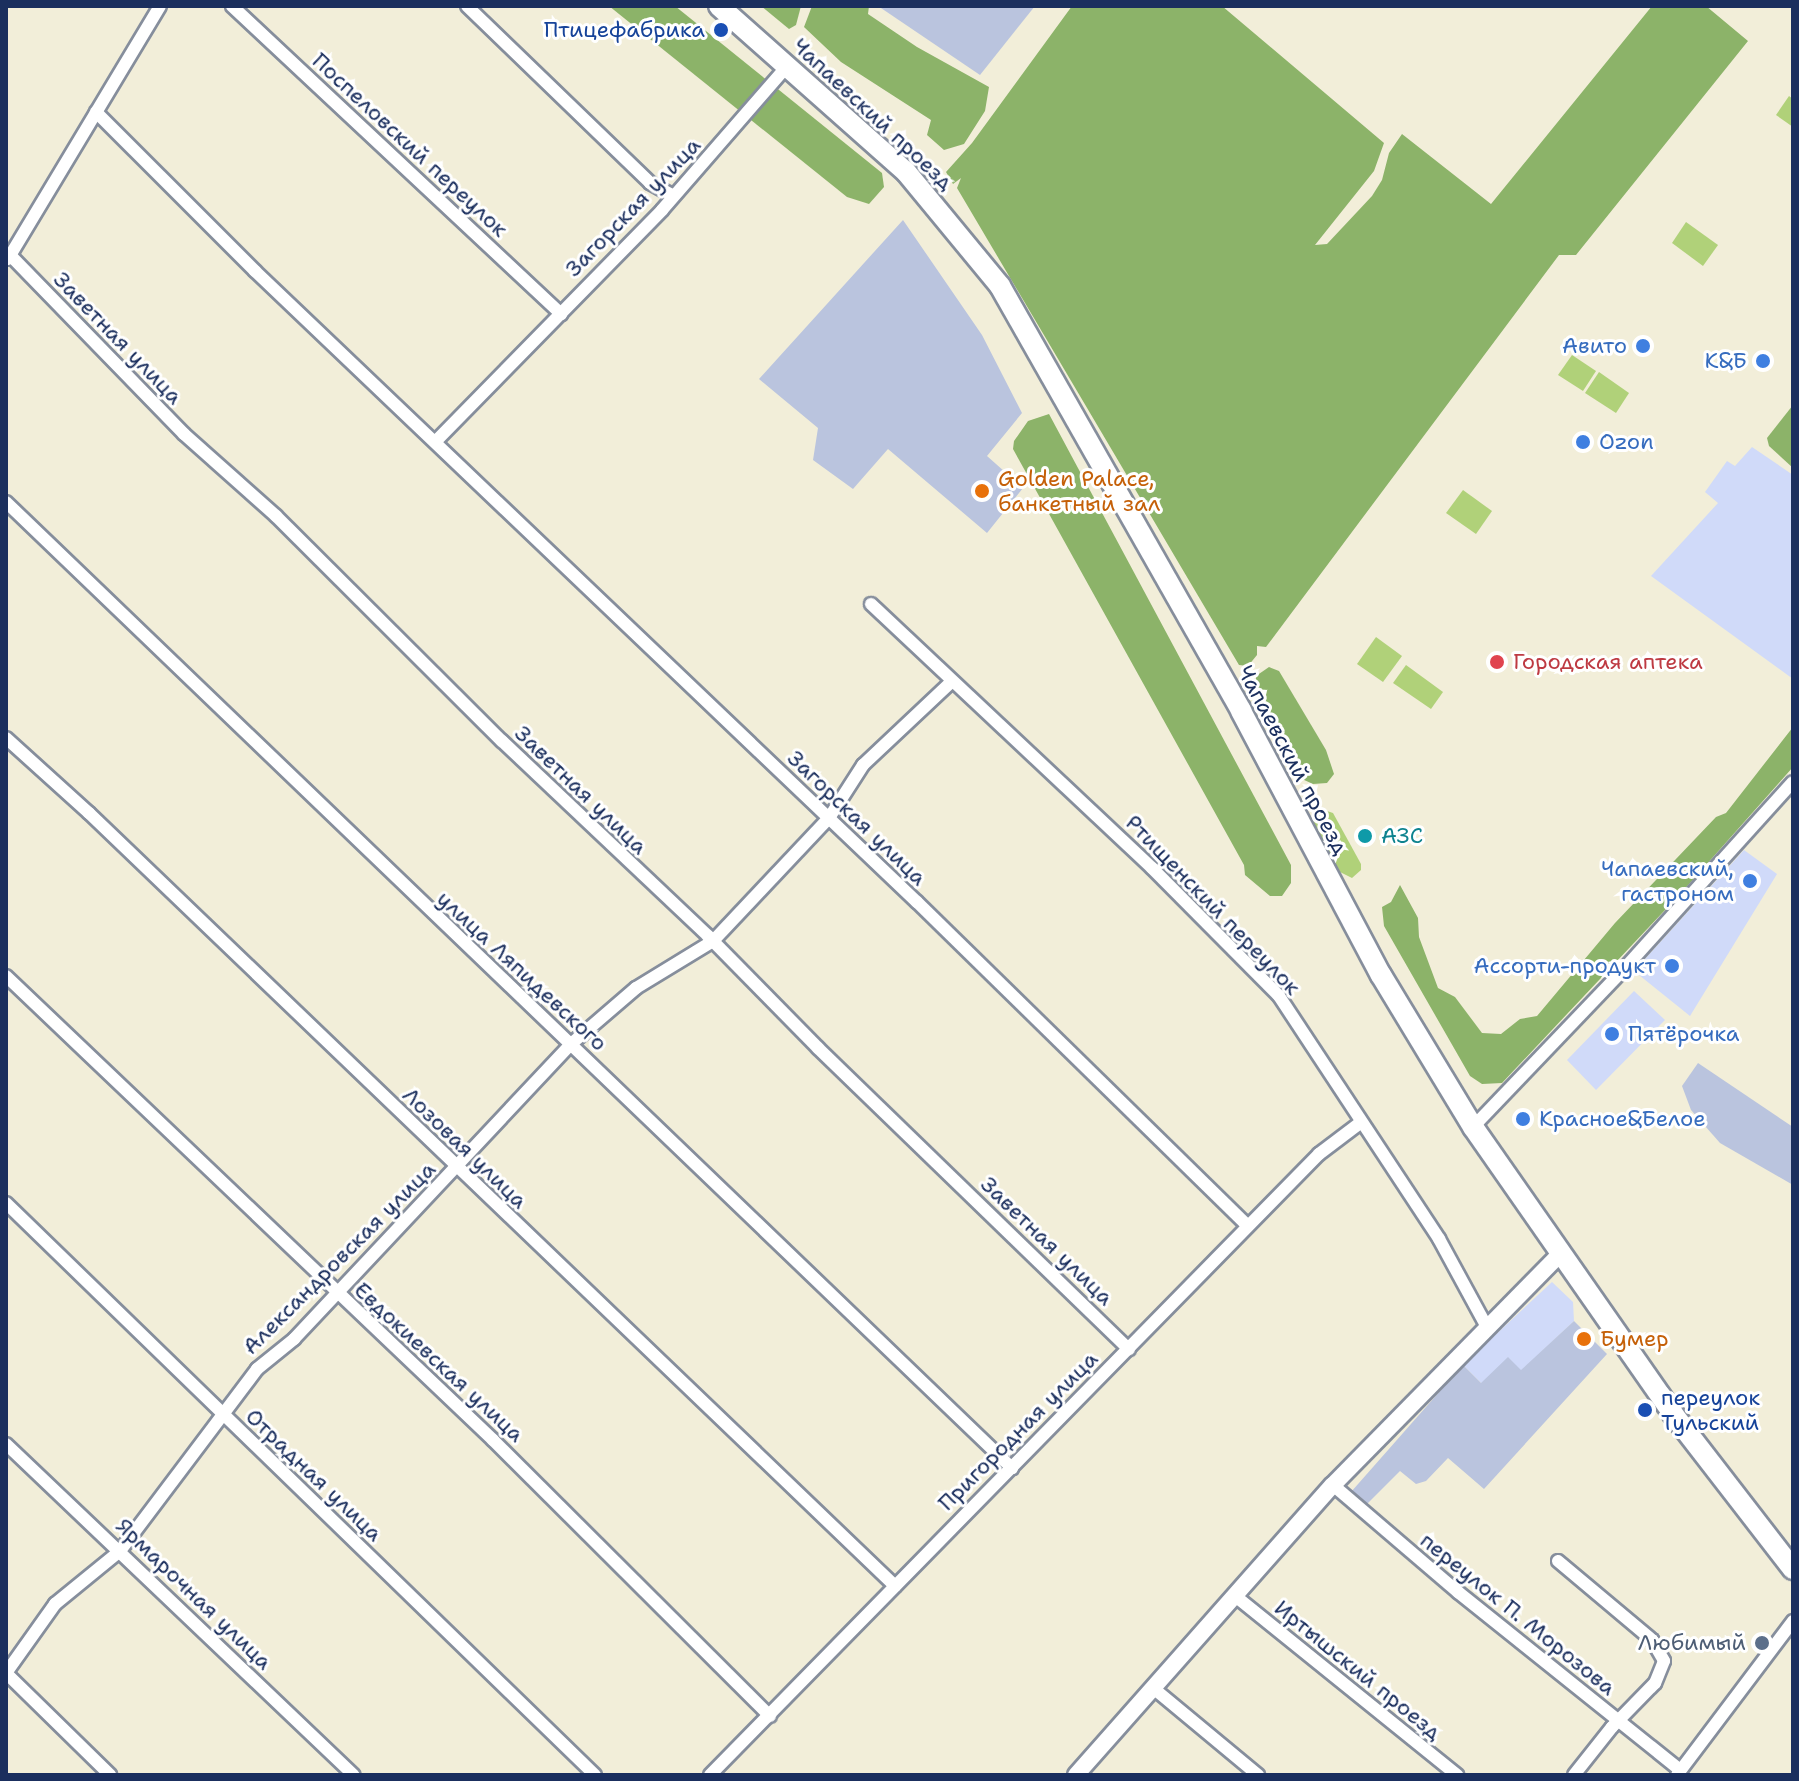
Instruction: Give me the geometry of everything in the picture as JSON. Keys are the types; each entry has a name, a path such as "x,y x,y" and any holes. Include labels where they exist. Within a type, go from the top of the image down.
{"main road":[{"name":"Чапаевский проезд","path":"719,6 924,190 1000,286 1241,711 1381,975 1473,1127 1559,1255 1673,1414 1793,1569"}],"street":[{"path":"8,258 160,6"},
{"name":"Поспеловский переулок","path":"232,6 561,314"},
{"path":"467,6 650,183 672,195"},
{"name":"Загорская улица","path":"436,441 561,314 788,65"},
{"name":"Загорская улица","path":"96,112 255,271 829,818 1248,1226"},
{"name":"Заветная улица","path":"8,258 184,434 276,516 490,730 713,941 1129,1349"},
{"name":"улица Ляпидевского","path":"6,502 1012,1468"},
{"name":"Ртищенский переулок","path":"871,604 1152,868 1279,996 1439,1239 1487,1327"},
{"name":"Александровская улица","path":"6,1673 55,1604 120,1551 257,1369 294,1339 571,1044 636,988 713,941 829,818 863,765 951,682"},
{"name":"Лозовая улица","path":"6,738 89,813 895,1586"},
{"path":"1473,1127 1623,970 1793,782"},
{"name":"Евдокиевская улица","path":"6,976 146,1106 493,1440 770,1716"},
{"name":"Пригородная улица","path":"710,1775 1319,1154 1360,1123"},
{"name":"Отрадная улица","path":"6,1203 595,1775"},
{"path":"1086,1771 1152,1687 1333,1485 1559,1255"},
{"name":"Ярмарочная улица","path":"6,1444 353,1775"},
{"name":"переулок П. Морозова","path":"1333,1485 1678,1773"},
{"path":"1558,1561 1661,1650 1664,1661 1655,1683 1617,1721 1574,1775"},
{"name":"Иртышский проезд","path":"1234,1595 1457,1775"},
{"path":"1678,1773 1793,1621"},
{"path":"6,1673 110,1775"},
{"path":"1152,1687 1258,1775"}],"shaded area":[{"path":"878,6 1035,6 980,75"},
{"path":"903,220 982,335 1022,413 987,456 1023,488 987,533 888,449 853,489 813,460 818,428 759,379"},
{"path":"1752,447 1793,475 1793,679 1651,576 1718,503 1705,492 1727,461 1735,466"},
{"path":"1744,850 1777,874 1690,1016 1634,971"},
{"path":"1634,991 1665,1020 1596,1090 1567,1060"},
{"path":"1698,1063 1793,1127 1793,1185 1720,1143 1691,1110 1682,1086"},
{"path":"1552,1282 1573,1302 1574,1321 1521,1371 1482,1384 1463,1365"},
{"path":"1574,1321 1607,1354 1484,1489 1448,1458 1426,1481 1416,1484 1400,1471 1365,1506 1351,1492 1463,1365 1481,1383 1508,1357 1521,1370"}],"green space":[{"path":"609,6 675,6 882,173 884,187 869,204 847,197"},
{"path":"761,6 801,6 796,25 789,29"},
{"path":"812,6 869,6 868,14 917,47 989,87 985,111 964,144 944,150 927,135 931,120 841,62 804,27"},
{"path":"1072,6 1222,6 1384,143 1374,171 1315,245 1327,244 1372,196 1382,180 1389,153 1402,134 1491,204 1652,6 1706,6 1748,41 1576,255 1559,255 1266,647 1257,646 1257,655 1248,666 1239,665 957,188 961,178 953,184 946,172 972,143"},
{"path":"1789,96 1793,99 1793,127 1776,115"},
{"path":"1686,222 1718,245 1703,266 1672,243"},
{"path":"1572,355 1596,371 1583,391 1558,375"},
{"path":"1599,372 1629,393 1616,413 1585,393"},
{"path":"1793,405 1793,468 1769,446 1767,438"},
{"path":"1049,414 1291,865 1291,883 1282,896 1270,896 1245,875 1244,865 1013,449 1014,441 1028,421"},
{"path":"1463,490 1492,511 1476,534 1446,513"},
{"path":"1376,637 1402,656 1383,682 1357,664"},
{"path":"1406,665 1443,692 1431,709 1393,683"},
{"path":"1269,667 1279,671 1326,750 1334,774 1327,783 1313,784 1302,779 1256,690 1256,676"},
{"path":"1793,727 1793,767 1682,892 1502,1083 1482,1084 1470,1076 1384,926 1382,907 1391,902 1400,885 1418,918 1419,937 1438,988 1455,997 1482,1033 1501,1034 1520,1019 1537,1016 1615,923 1716,817 1726,813"},
{"path":"1324,810 1333,813 1361,864 1361,870 1352,878 1340,872 1313,823 1317,814"}],"place":[{"name":"Птицефабрика","path":"721,30"},
{"name":"Авито","path":"1643,346"},
{"name":"К&Б","path":"1763,361"},
{"name":"Ozon","path":"1583,442"},
{"name":"Golden Palace, банкетный зал","path":"982,491"},
{"name":"Городская аптека","path":"1497,662"},
{"name":"АЗС","path":"1365,836"},
{"name":"Чапаевский, гастроном","path":"1750,881"},
{"name":"Ассорти-продукт","path":"1672,966"},
{"name":"Пятёрочка","path":"1612,1034"},
{"name":"Красное&Белое","path":"1523,1119"},
{"name":"Бумер","path":"1584,1339"},
{"name":"переулок Тульский","path":"1645,1410"},
{"name":"Любимый","path":"1762,1643"}]}
